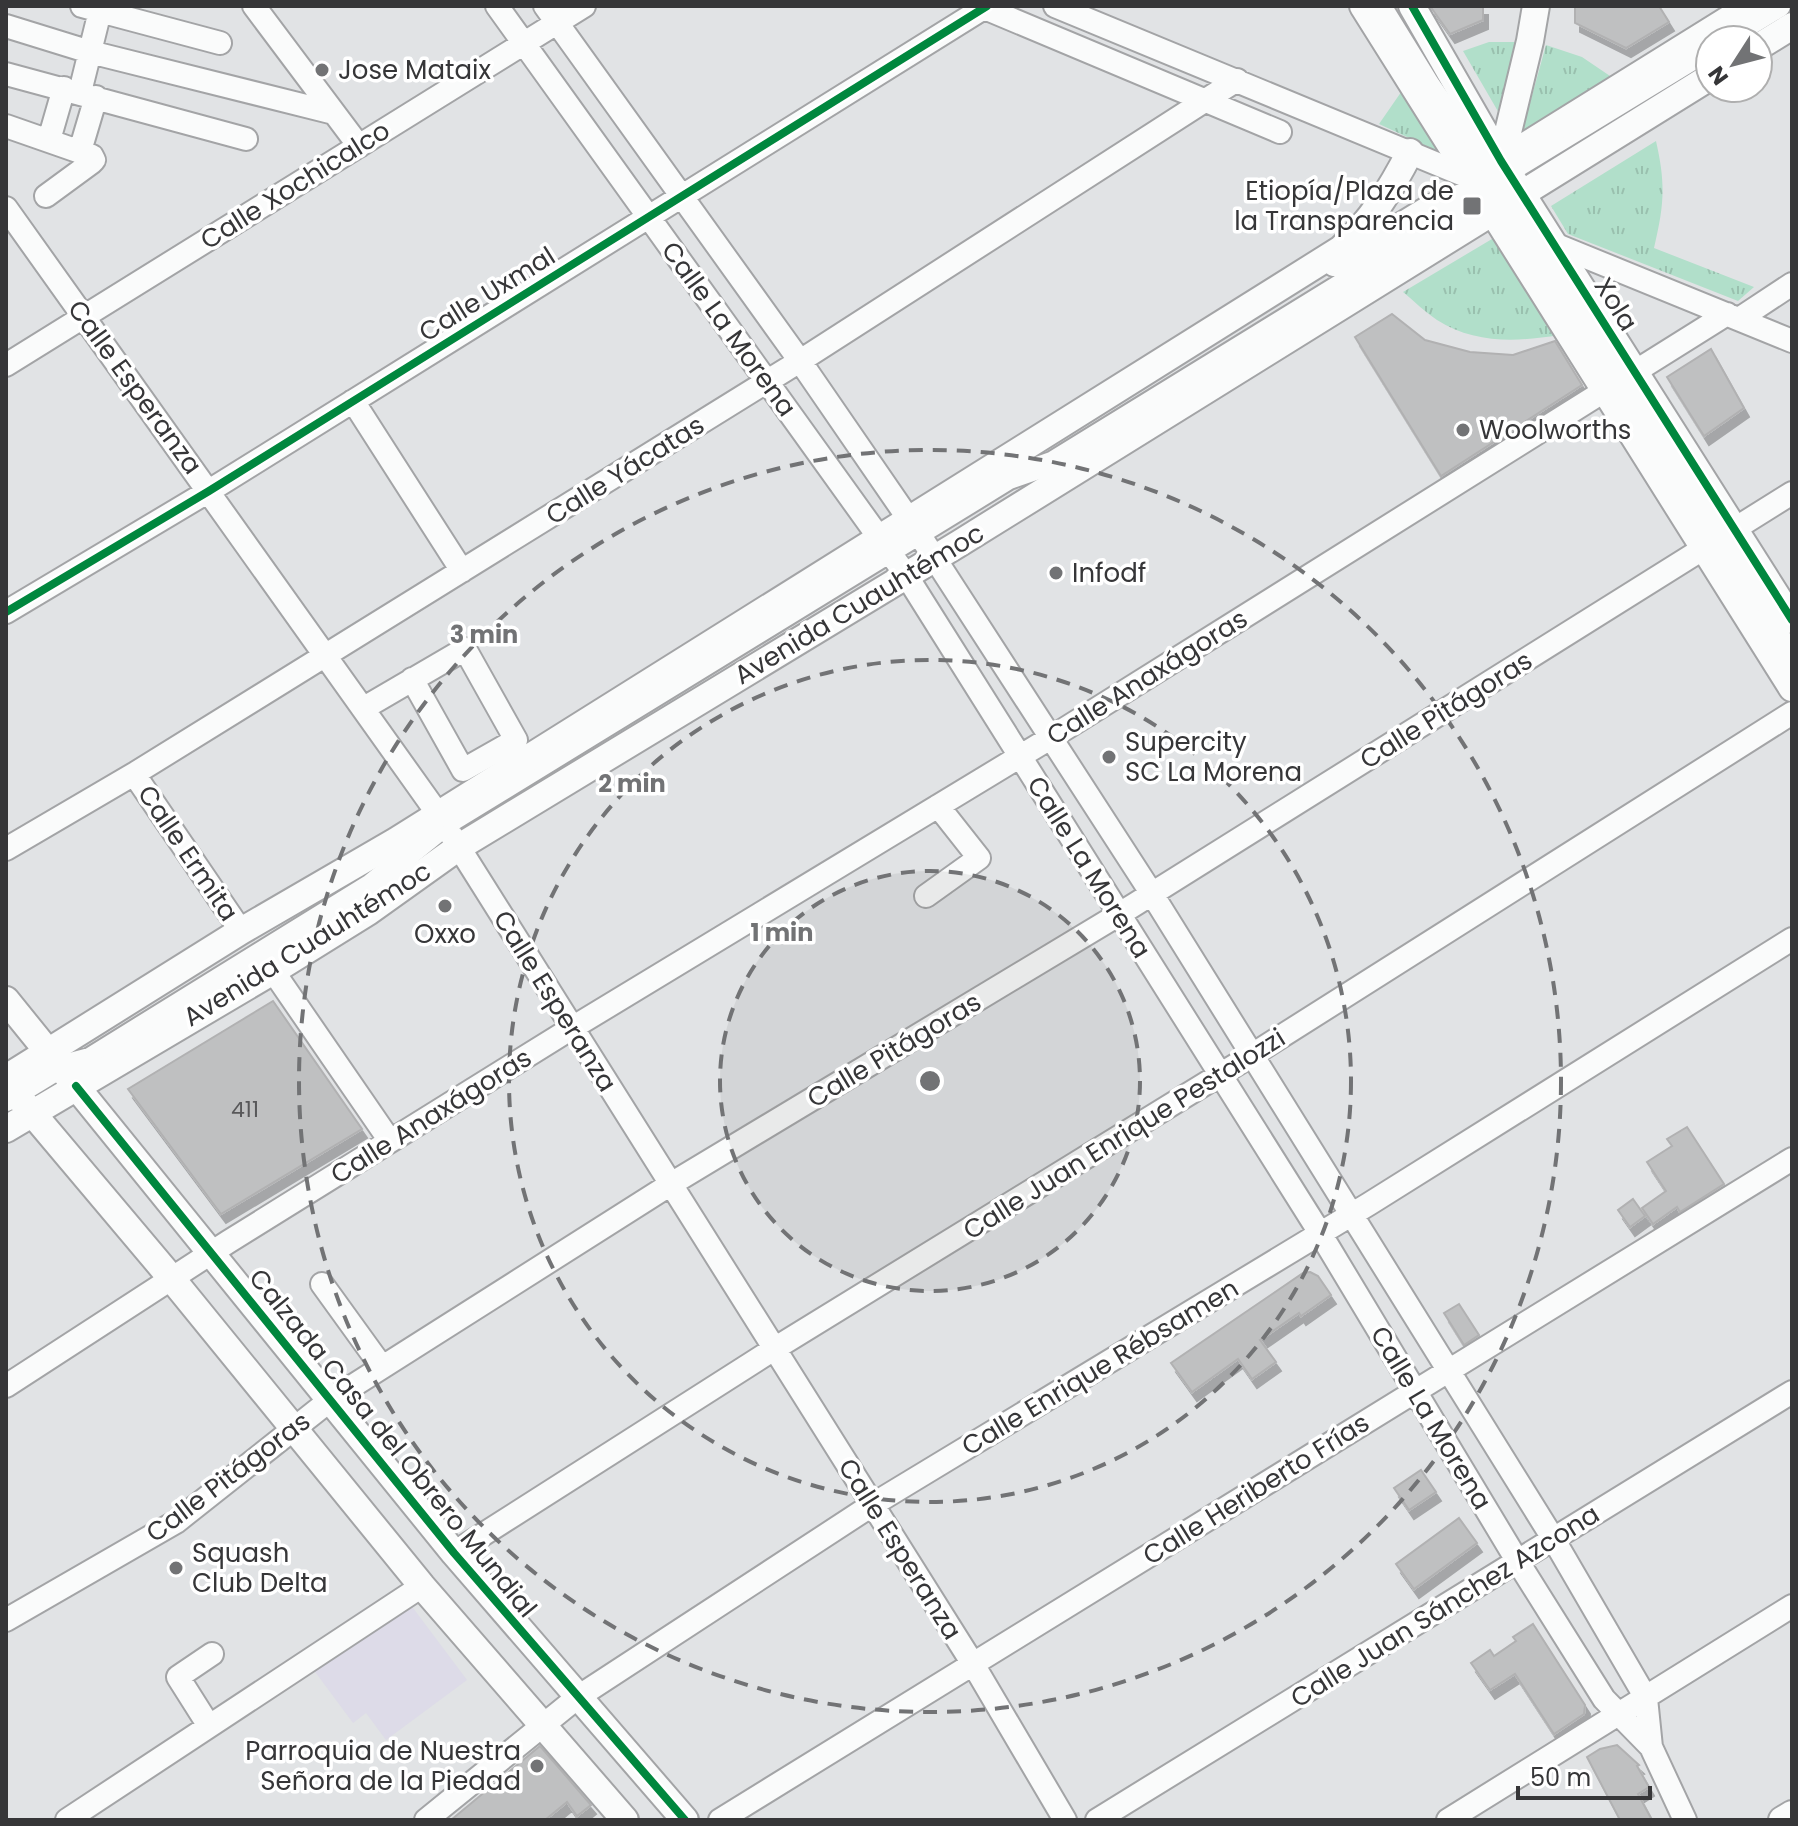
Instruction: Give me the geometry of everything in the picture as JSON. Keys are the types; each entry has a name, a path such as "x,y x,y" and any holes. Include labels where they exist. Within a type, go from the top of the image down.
{"main road":[{"name":"Xola","path":"1363,6 1509,203 1719,538 1792,688"},
{"name":"Xola","path":"1412,6 1491,176"},
{"path":"1491,176 1530,41 1536,6"},
{"name":"Avenida Cuauhtémoc","path":"1491,176 1731,18"},
{"path":"1774,37 1792,26"},
{"name":"Avenida Cuauhtémoc","path":"13,1093 61,1068 241,931 447,829 906,575 1694,87"},
{"name":"Avenida Cuauhtémoc","path":"13,1093 273,971 368,912 447,829 1341,249 1361,231 1380,205 1410,152"},
{"name":"Xola","path":"1509,203 1555,245 1619,380 1719,538 1792,620"},
{"name":"Calzada Casa del Obrero Mundial","path":"6,1000 454,1553 685,1820"},
{"path":"13,1093 172,1279 422,1586 625,1820"},
{"name":"Avenida Cuauhtémoc","path":"6,1129 13,1093"},
{"path":"1782,1820 1792,1814"}],"street":[{"path":"254,6 359,146"},
{"name":"Calle La Morena","path":"497,6 906,575 1320,1233 1604,1699 1651,1747"},
{"name":"Calle Xochicalco","path":"6,365 523,44 551,14 584,6"},
{"path":"1055,6 1410,152 1491,176 1694,57"},
{"path":"1380,6 1428,84 1491,176"},
{"path":"1398,6 1441,76 1491,176"},
{"path":"1731,18 1779,6"},
{"path":"984,7 1280,132"},
{"name":"Calle Uxmal","path":"6,612 209,491 984,7"},
{"path":"80,151 80,93 90,52 91,9 220,43"},
{"name":"Calle La Morena","path":"551,14 800,361 914,527 1152,894 1554,1540 1646,1698 1651,1747 1685,1820"},
{"path":"6,26 90,52 334,113"},
{"path":"6,74 246,139"},
{"name":"Calle Yácatas","path":"6,849 134,774 800,361 1237,80"},
{"path":"49,140 80,93"},
{"path":"6,126 92,156 94,160 46,196"},
{"name":"Avenida Cuauhtémoc","path":"914,527 1009,478 1052,463 1442,223 1491,176"},
{"path":"1509,203 1619,380"},
{"name":"Calle Esperanza","path":"6,208 447,829 973,1664 1065,1820"},
{"path":"1527,231 1792,341"},
{"name":"Calle Anaxágoras","path":"6,1386 390,1141 1052,737 1619,380 1733,316 1786,294"},
{"path":"353,401 462,571"},
{"name":"Calle Pitágoras","path":"6,1620 176,1522 329,1401 671,1184 1118,915 1792,493"},
{"path":"1719,538 1792,658"},
{"path":"364,708 412,679 465,649 516,740 463,770 412,679"},
{"name":"Calle Juan Enrique Pestalozzi","path":"454,1553 774,1349 1220,1076 1792,713"},
{"name":"Calle Ermita","path":"134,774 241,931"},
{"path":"926,896 979,858 938,806"},
{"name":"Avenida Cuauhtémoc","path":"61,1068 90,1059 371,885 447,829"},
{"name":"Calle Enrique Rébsamen","path":"426,1820 578,1697 872,1505 1351,1214 1792,939"},
{"path":"273,971 390,1141"},
{"name":"Calle Heriberto Frías","path":"720,1820 1792,1159"},
{"path":"322,1284 382,1367"},
{"name":"Calle Juan Sánchez Azcona","path":"1097,1820 1792,1392"},
{"path":"67,1820 422,1586"},
{"path":"1448,1820 1792,1606"},
{"path":"209,1726 178,1677 212,1654"}],"shaded area":[{"path":"407,1600 467,1680 386,1740 366,1713 353,1723 313,1669"}],"green space":[{"path":"1489,42 1520,42 1503,120 1463,51"},
{"path":"1546,45 1582,57 1613,78 1520,139"},
{"path":"1406,85 1450,157 1379,124"},
{"path":"1656,141 1662,195 1654,248 1754,287 1738,301 1568,234 1551,206"},
{"path":"1497,236 1559,335 1512,340 1466,333 1437,320 1403,292"}],"building":[{"path":"1430,6 1483,6 1483,20 1450,34"},
{"path":"1575,6 1659,6 1669,22 1626,48 1575,23"},
{"name":"Woolworths","path":"1392,314 1425,340 1470,352 1513,355 1555,341 1582,385 1441,476 1355,337"},
{"path":"1711,349 1744,408 1704,436 1667,377"},
{"path":"273,1001 362,1129 221,1214 128,1089"},
{"path":"1687,1127 1724,1184 1680,1212 1677,1207 1653,1224 1642,1208 1666,1191 1647,1162 1672,1146 1667,1139"},
{"path":"1633,1199 1645,1216 1630,1227 1618,1210"},
{"path":"1303,1273 1318,1276 1331,1295 1260,1340 1276,1362 1252,1379 1238,1359 1192,1392 1171,1363"},
{"path":"1459,1304 1479,1335 1464,1345 1444,1313"},
{"path":"1421,1470 1436,1492 1409,1510 1394,1488"},
{"path":"1459,1518 1477,1543 1414,1589 1396,1564"},
{"path":"1533,1624 1585,1705 1584,1714 1554,1734 1515,1674 1490,1690 1471,1663 1490,1650 1494,1656 1516,1641 1513,1637"},
{"path":"1617,1745 1639,1765 1649,1787 1638,1794 1652,1820 1620,1820 1587,1757 1600,1749"},
{"name":"Parroquia de Nuestra Señora de la Piedad","path":"540,1746 591,1805 577,1816 567,1802 545,1820 451,1820"}],"cycle path":[{"path":"6,612 209,491 987,6"},
{"path":"1412,6 1501,161 1792,620"},
{"path":"76,1086 454,1553 685,1820"}],"place":[{"name":"Jose Mataix","path":"322,70"},
{"name":"Etiopía/Plaza de la Transparencia","path":"1472,206"},
{"name":"Woolworths","path":"1463,430"},
{"name":"Infodf","path":"1056,573"},
{"name":"Supercity SC La Morena","path":"1109,757"},
{"name":"Oxxo","path":"445,906"},
{"name":"Squash Club Delta","path":"176,1568"},
{"name":"Parroquia de Nuestra Señora de la Piedad","path":"537,1766"}]}
